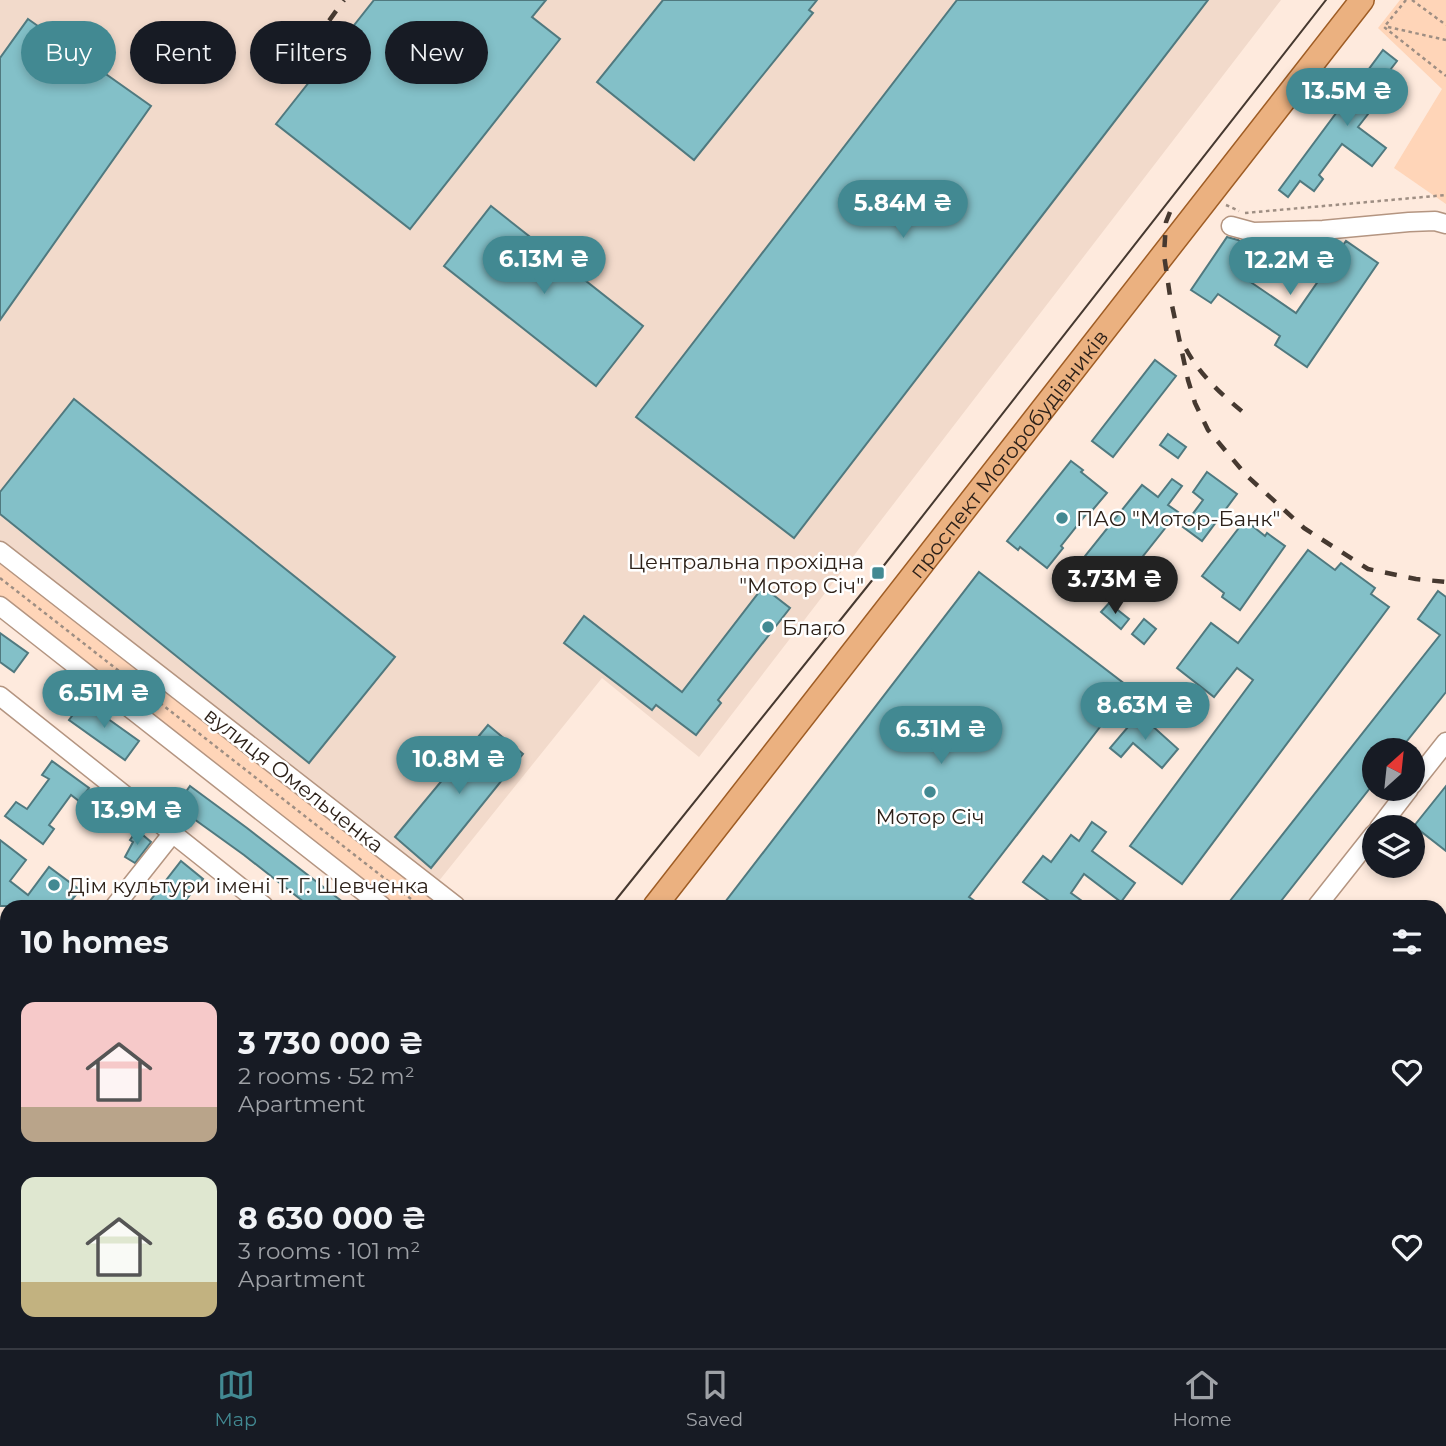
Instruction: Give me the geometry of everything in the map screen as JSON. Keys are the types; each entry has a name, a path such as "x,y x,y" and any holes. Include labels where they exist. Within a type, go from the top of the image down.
{"main road":[{"name":"проспект Моторобудівників","path":"660,900 1362,0"}],"street":[{"path":"1231,226 1254,232 1323,230 1409,222 1446,223"},
{"name":"вулиця Омельченка","path":"0,551 448,900"},
{"path":"0,606 374,900"},
{"path":"0,696 172,834 242,900"},
{"path":"1425,769 1446,743"},
{"path":"120,900 172,834"},
{"path":"1322,900 1362,849"}],"path":[{"path":"1384,27 1406,0"},
{"path":"1412,0 1446,25"},
{"path":"1384,27 1446,40"},
{"path":"1384,27 1446,76"},
{"path":"1220,202 1244,213 1446,195"},
{"path":"0,578 412,900"}],"shaded area":[{"path":"0,0 1281,0 699,757 602,678 434,887 0,546"},
{"path":"1400,0 1446,0 1446,204 1394,168 1442,89 1378,28"},
{"path":"0,559 439,900 382,900 0,599"}],"building":[{"path":"374,0 546,0 532,17 560,39 410,229 276,124 308,84 371,84 371,21 357,21"},
{"path":"663,0 817,0 809,10 813,13 694,160 597,82"},
{"path":"957,0 1208,0 794,538 636,417"},
{"path":"21,29 21,84 116,84 116,81 151,106 0,320 0,58"},
{"path":"1383,50 1397,61 1384,78 1396,87 1384,103 1379,100 1358,127 1386,148 1372,166 1342,144 1319,175 1323,179 1314,191 1300,181 1288,197 1279,190"},
{"path":"491,206 643,326 596,386 444,266"},
{"path":"1227,237 1248,247 1233,270 1296,313 1346,241 1378,263 1307,367 1275,345 1280,336 1218,294 1211,303 1191,290"},
{"path":"1155,360 1176,376 1113,457 1092,441"},
{"path":"74,399 395,657 309,763 0,514 0,492"},
{"path":"1168,434 1186,447 1178,458 1160,445"},
{"path":"1071,461 1107,493 1090,513 1088,512 1047,568 1020,547 1018,550 1007,541"},
{"path":"1207,472 1237,494 1202,541 1183,527 1203,500 1193,492"},
{"path":"1172,479 1182,486 1168,505 1178,512 1124,580 1100,560 1096,565 1085,556 1142,485 1158,497"},
{"path":"1245,520 1265,536 1267,533 1285,546 1240,610 1222,597 1224,593 1202,576"},
{"path":"1308,550 1335,570 1341,563 1375,588 1371,594 1389,607 1182,884 1130,846 1253,680 1237,668 1214,697 1177,668 1211,623 1238,643"},
{"name":"Мотор Січ","path":"979,572 1130,688 969,897 973,900 727,900"},
{"path":"763,587 790,608 718,700 721,703 696,735 656,705 652,710 564,643 584,616 682,692"},
{"path":"1438,591 1446,597 1446,692 1409,738 1362,738 1362,798 1282,900 1231,900 1440,635 1418,619"},
{"path":"1109,603 1129,619 1121,629 1101,612"},
{"path":"1144,619 1156,629 1144,644 1132,634"},
{"path":"0,633 28,653 14,672 0,662"},
{"path":"83,701 139,741 125,760 69,720"},
{"path":"1139,714 1178,749 1162,768 1133,743 1121,757 1110,748"},
{"path":"488,725 523,754 431,868 395,837"},
{"path":"52,761 89,788 79,801 71,795 49,825 54,829 43,844 5,816 16,802 27,809 49,779 42,775"},
{"path":"190,786 340,900 301,900 176,806"},
{"path":"1446,786 1446,851 1425,835 1425,815 1423,815"},
{"path":"1092,822 1106,832 1092,851 1135,883 1122,900 1118,900 1084,874 1071,893 1081,900 1048,900 1023,882 1043,856 1051,862 1071,835 1079,841"},
{"path":"137,830 151,842 135,863 125,857 133,842 130,840"},
{"name":"Дім культури імені Т. Г. Шевченка","path":"0,840 26,860 10,881 28,895 49,867 80,890 72,900 0,900"},
{"path":"181,861 203,879 186,900 151,900"}],"tram line":[{"path":"616,900 878,573 1326,0"}],"railway":[{"path":"329,21 344,0"},
{"path":"1170,212 1166,222 1164,255 1170,296 1188,380 1208,430 1246,475 1304,528 1368,569 1446,582"},
{"path":"1186,349 1212,384 1244,413"}],"place":[{"name":"ПАО \"Мотор-Банк\"","path":"1062,518"},
{"name":"Центральна прохідна \"Мотор Січ\"","path":"878,573"},
{"name":"Благо","path":"768,627"},
{"name":"Мотор Січ","path":"930,792"},
{"name":"Дім культури імені Т. Г. Шевченка","path":"54,885"}]}
